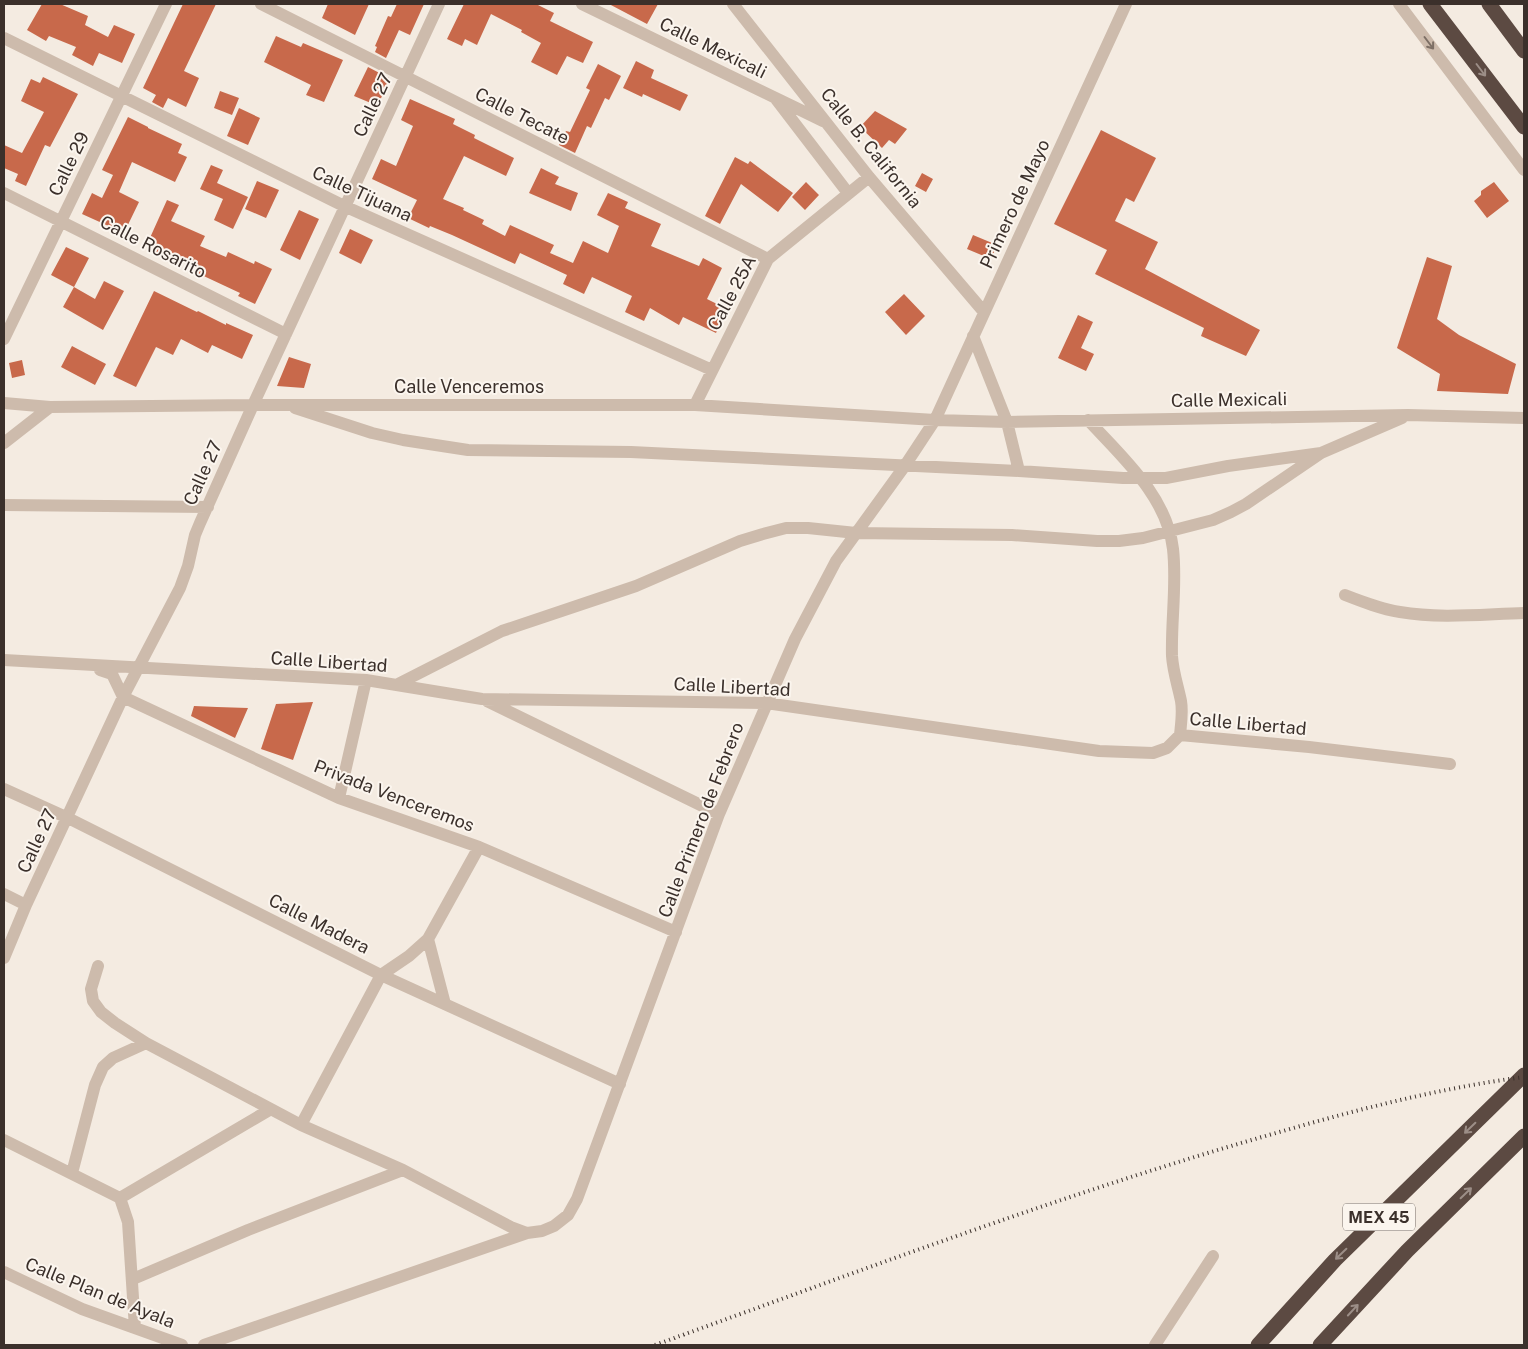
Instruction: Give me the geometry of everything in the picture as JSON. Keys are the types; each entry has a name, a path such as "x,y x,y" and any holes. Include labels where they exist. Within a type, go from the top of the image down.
{"highway":[{"path":"1430,4 1524,127"},
{"path":"1489,4 1524,51"},
{"name":"MEX 45","path":"1258,1345 1335,1260 1524,1075"},
{"name":"MEX 45","path":"1320,1345 1407,1252 1524,1136"}],"street":[{"name":"Calle 29","path":"4,339 166,4"},
{"name":"Calle Tecate","path":"261,4 768,259"},
{"name":"Calle 27","path":"4,958 26,905 123,696 180,588 188,566 195,535 344,206 439,4"},
{"name":"Calle Mexicali","path":"582,4 828,123"},
{"name":"Calle B. California","path":"733,4 869,177 984,312"},
{"name":"Primero de Mayo","path":"935,420 1126,4"},
{"path":"1399,4 1524,170"},
{"name":"Calle Tijuana","path":"4,38 344,206 712,370"},
{"name":"Calle Mexicali","path":"775,97 848,193"},
{"name":"Calle 25A","path":"695,405 768,259 869,177"},
{"name":"Calle Rosarito","path":"4,193 286,334"},
{"path":"973,336 1007,422 1019,471"},
{"name":"Calle Venceremos","path":"4,403 50,407 695,405 935,420"},
{"path":"285,405 372,433 468,450 631,452 1142,478 1166,478 1228,466 1321,453"},
{"path":"4,443 50,407"},
{"name":"Calle Mexicali","path":"935,420 1007,422 1408,415 1524,418"},
{"path":"396,685 502,630 636,586 740,541 786,528 816,528 856,533 1012,535 1097,541 1135,539 1170,532 1213,520 1231,512 1246,504 1321,453 1408,415"},
{"name":"Calle Primero de Febrero","path":"527,1233 542,1231 554,1226 568,1215 577,1199 719,814 795,639 836,561 904,467 935,420"},
{"path":"1088,420 1142,478 1170,532 1174,572 1172,655 1174,676 1181,702 1180,735"},
{"path":"4,505 208,507"},
{"path":"1345,595 1375,606 1400,612 1426,615 1524,612"},
{"name":"Calle Libertad","path":"4,660 366,680 482,699 766,703 1099,751 1153,753 1167,748 1180,735 1310,747 1450,764"},
{"path":"85,665 112,674 123,696"},
{"path":"339,798 366,680"},
{"name":"Privada Venceremos","path":"123,696 339,798 479,847 676,932"},
{"path":"482,699 719,814"},
{"name":"Calle Madera","path":"4,789 68,818 382,975 620,1084"},
{"path":"302,1125 382,975 409,956 428,939 479,847"},
{"path":"4,894 26,905"},
{"path":"428,939 445,1004"},
{"path":"98,966 91,989 93,1000 101,1012 146,1043 302,1125 403,1170 511,1227 527,1233"},
{"path":"72,1173 95,1084 103,1067 113,1058 146,1043"},
{"path":"120,1198 271,1109"},
{"path":"4,1140 120,1198 128,1222 135,1328"},
{"path":"133,1279 248,1230 403,1170"},
{"path":"204,1345 527,1233"},
{"path":"1156,1345 1213,1256"},
{"name":"Calle Plan de Ayala","path":"4,1272 82,1309 182,1345"}],"building":[{"path":"42,4 60,4 88,16 85,25 108,37 114,25 135,34 122,63 99,53 93,66 72,55 76,47 49,36 46,41 27,30"},
{"path":"183,4 216,4 184,71 199,78 186,107 168,98 163,108 152,102 156,95 143,88"},
{"path":"328,4 369,4 355,35 322,18"},
{"path":"397,4 424,4 410,35 399,30 386,58 375,52 377,47 375,46 388,16 391,17"},
{"path":"464,4 536,4 554,13 550,21 593,42 583,63 567,56 557,75 531,62 541,43 521,32 522,30 491,14 477,45 465,39 462,46 447,39"},
{"path":"609,4 658,4 647,24"},
{"path":"276,36 301,47 303,43 343,60 324,102 306,95 311,85 264,62"},
{"path":"636,61 654,70 651,78 688,95 680,111 643,94 642,97 623,88"},
{"path":"598,64 621,76 609,100 605,98 591,128 587,126 575,153 559,145 566,131 570,132 590,90 586,88"},
{"path":"368,67 389,78 378,106 354,96"},
{"path":"43,77 78,94 50,147 45,145 26,186 15,181 18,174 4,168 4,145 22,153 44,112 21,101 31,79 40,83"},
{"path":"220,91 239,98 232,115 214,108"},
{"path":"410,99 455,119 453,124 475,135 474,138 514,158 506,176 464,156 443,199 464,208 463,210 484,220 482,224 505,236 510,225 554,245 550,253 573,263 583,241 608,253 619,226 597,215 608,193 628,202 625,208 661,224 651,246 699,266 703,258 722,268 707,299 727,309 716,333 683,317 679,325 650,308 644,321 625,312 632,296 592,277 584,294 563,284 567,275 520,253 515,264 452,235 430,226 429,228 408,218 417,200 372,179 381,159 396,166 413,126 401,120"},
{"path":"239,108 260,118 248,145 227,136"},
{"path":"875,111 907,129 895,144 889,140 882,148 860,127"},
{"path":"128,117 182,144 178,153 187,157 175,182 132,162 119,192 139,202 124,233 82,214 92,193 102,198 113,175 102,170"},
{"path":"1101,130 1156,158 1134,202 1126,198 1115,221 1158,242 1145,269 1260,330 1246,356 1201,336 1204,328 1095,274 1107,250 1054,224"},
{"path":"735,157 748,164 750,161 793,193 778,212 741,184 720,224 705,216"},
{"path":"211,165 223,170 217,183 248,197 233,229 214,220 223,199 200,189"},
{"path":"541,168 559,177 555,184 578,193 571,211 529,193"},
{"path":"922,173 933,179 926,192 915,186"},
{"path":"257,181 279,190 266,218 245,209"},
{"path":"806,182 819,195 805,210 792,197"},
{"path":"1494,182 1509,201 1487,218 1474,201 1481,195 1481,191"},
{"path":"167,200 179,205 171,221 205,236 200,246 226,257 228,252 254,264 255,261 272,269 255,304 238,296 240,293 193,271 195,267 156,252 159,245 149,240"},
{"path":"299,210 319,219 300,260 280,250"},
{"path":"350,229 373,240 361,264 339,253"},
{"path":"973,235 997,245 991,259 967,249"},
{"path":"66,247 89,258 74,287 51,275"},
{"path":"1427,257 1452,266 1437,319 1459,335 1516,364 1508,394 1437,391 1440,374 1397,348"},
{"path":"104,281 124,291 103,330 63,307 74,287 95,299"},
{"path":"154,291 226,325 226,323 253,335 242,359 212,345 208,353 181,339 173,355 156,347 136,387 113,376"},
{"path":"904,294 925,316 906,335 885,312"},
{"path":"1078,315 1093,322 1081,348 1094,354 1086,371 1058,358"},
{"path":"72,346 106,364 95,385 61,367"},
{"path":"289,357 311,364 304,388 277,386"},
{"path":"22,360 25,375 12,378 9,363"},
{"path":"313,702 293,760 261,749 276,704"},
{"path":"194,706 248,708 235,738 191,716"}],"railway":[{"path":"655,1345 941,1241 1158,1168 1376,1106 1450,1089 1524,1077"}]}
